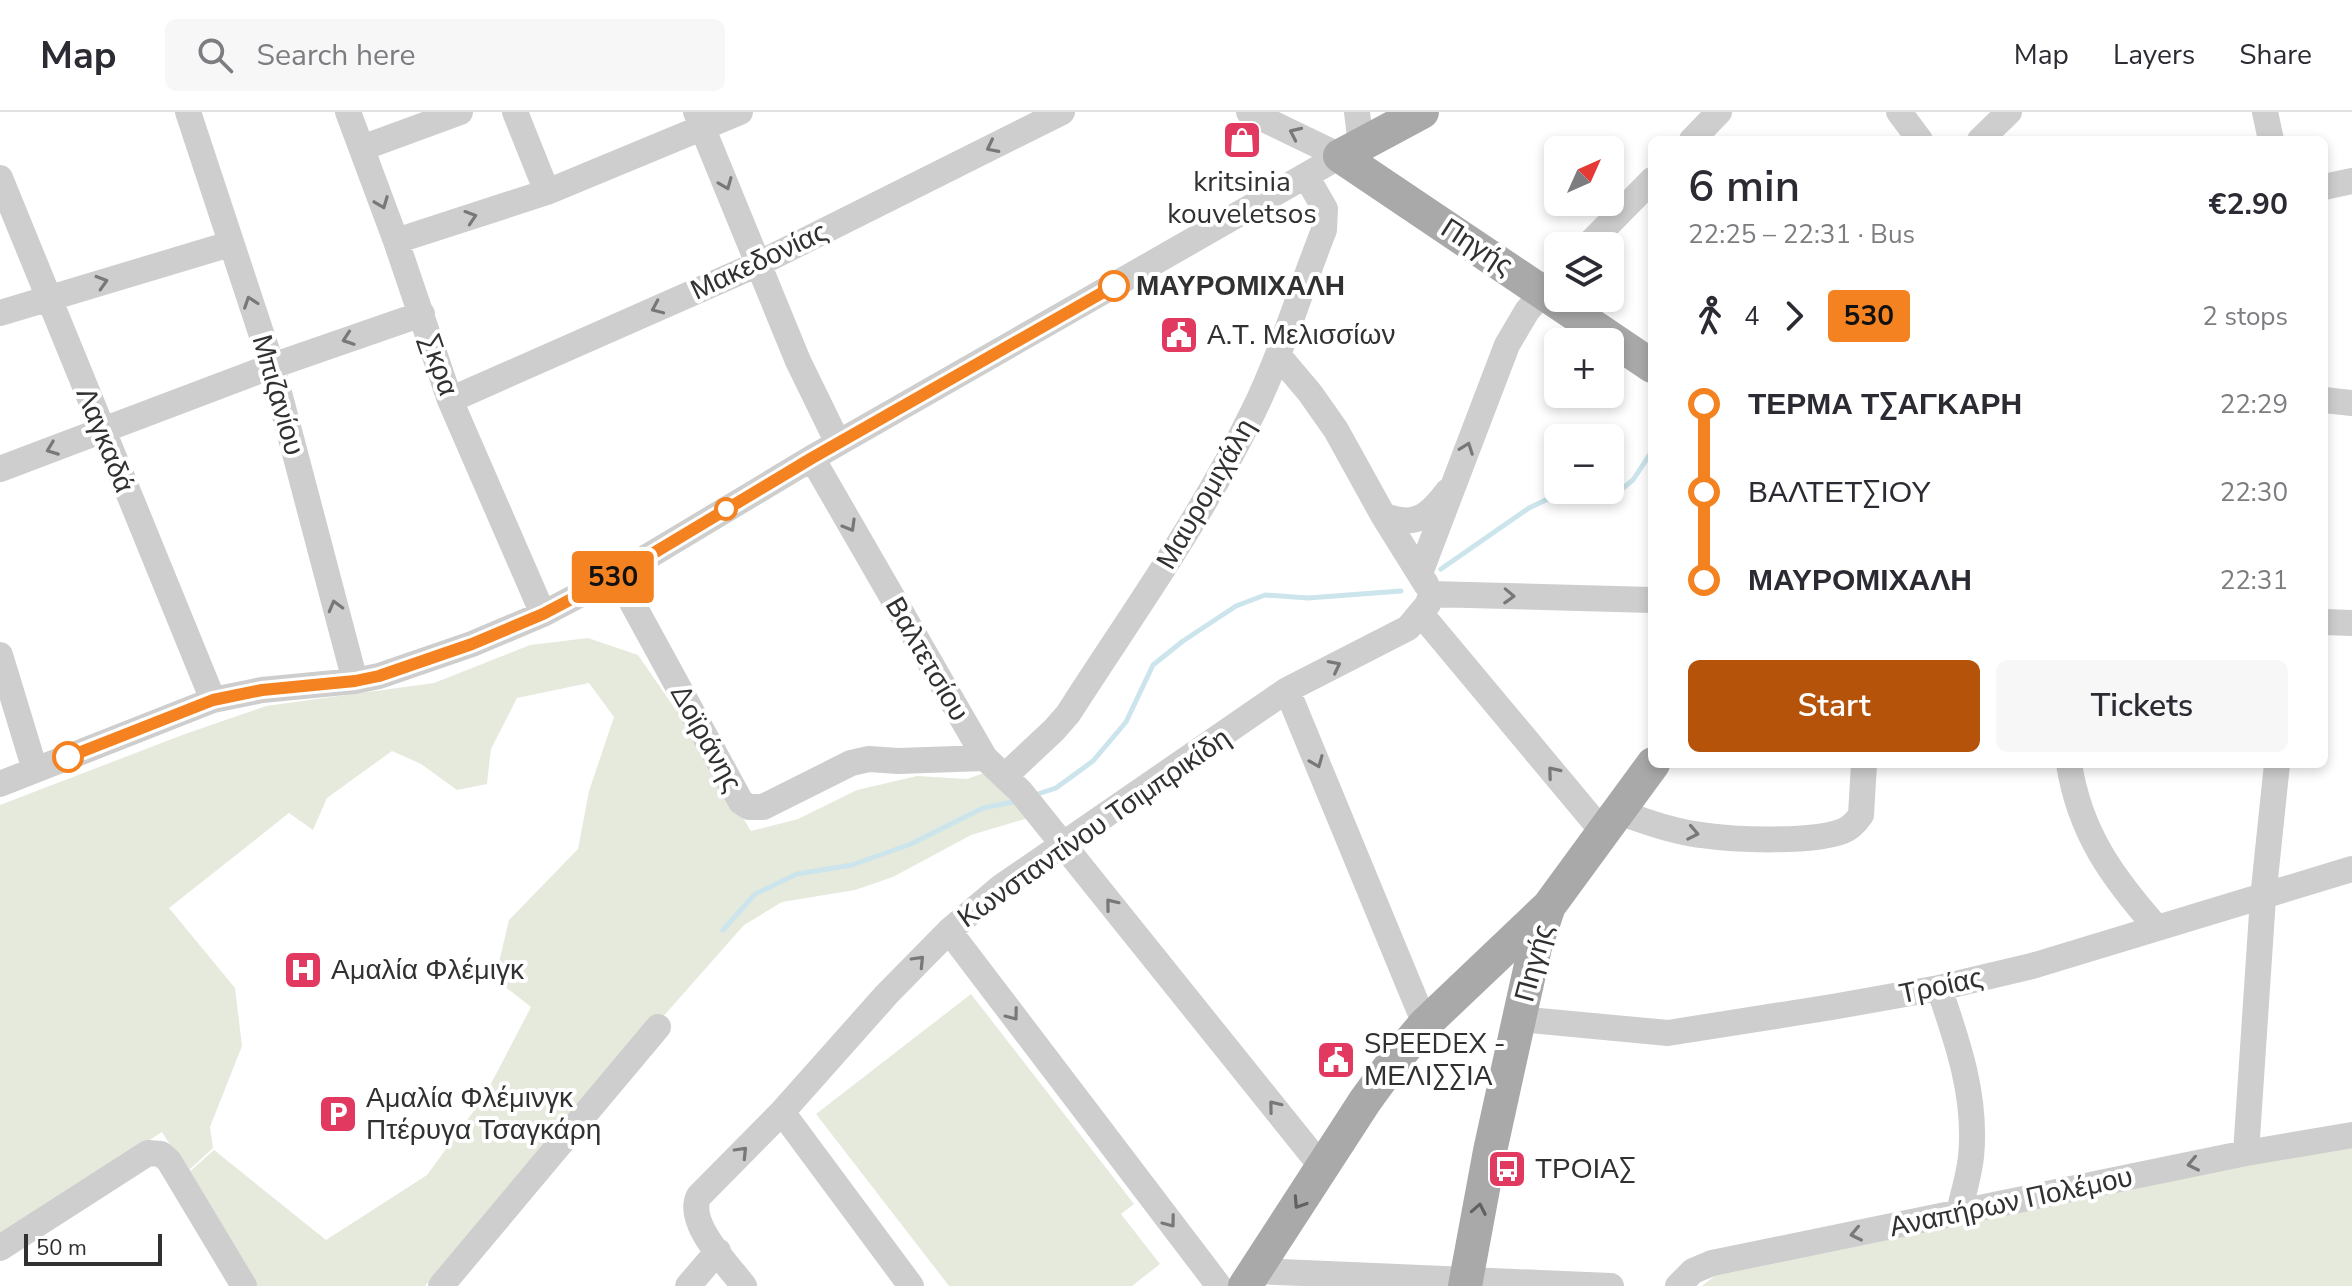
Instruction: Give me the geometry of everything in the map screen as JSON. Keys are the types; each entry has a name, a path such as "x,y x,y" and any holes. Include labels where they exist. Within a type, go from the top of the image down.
{"main road":[{"path":"1360,136 1422,112"},
{"name":"Πηγής","path":"1360,136 1377,160 1388,188 1544,279"},
{"name":"Πηγής","path":"1586,312 1648,363"},
{"name":"Πηγής","path":"1465,1283 1490,1151 1535,947 1549,906 1650,768"},
{"path":"1250,1278 1365,1101 1425,1024 1549,906"},
{"path":"1464,986 1482,979 1495,980 1508,987 1515,998 1519,1019"}],"street":[{"name":"Μπιζανίου","path":"188,112 272,366 355,681"},
{"name":"Σκρα","path":"348,112 450,400 543,614"},
{"path":"362,148 460,112"},
{"path":"515,112 547,192"},
{"path":"396,241 547,192 700,120 740,112"},
{"name":"Μακεδονίας","path":"450,400 758,264 1062,112"},
{"path":"1249,112 1360,136"},
{"path":"1696,136 1719,112"},
{"path":"1899,112 1917,136"},
{"path":"1984,136 2009,112"},
{"path":"2265,112 2270,136"},
{"path":"700,120 798,361 838,443"},
{"path":"0,784 213,700 262,690 355,681 472,644 543,614 617,575 812,458 1306,176 1360,136"},
{"name":"Μαυρομιχάλη","path":"1012,784 1068,714 1183,541 1253,413 1278,355 1326,219 1321,199 1306,176"},
{"name":"Λαγκαδά","path":"0,178 213,700"},
{"path":"2328,186 2352,181"},
{"path":"1601,232 1648,184"},
{"path":"0,313 230,244"},
{"path":"1424,594 1454,483 1507,345 1527,311 1544,290"},
{"path":"0,469 272,366 422,314"},
{"path":"1278,355 1336,430 1424,594 1610,822 1662,827 1700,835 1795,837 1834,834 1847,830 1861,815 1864,768"},
{"path":"2328,400 2352,403"},
{"name":"Βαλτετσίου","path":"812,458 985,758 1012,784 1063,844 1322,1167"},
{"path":"1383,515 1400,522 1417,519 1434,508 1454,483"},
{"name":"Δοϊράνης","path":"617,575 741,802 749,807 763,807 838,769 869,759 985,758"},
{"path":"1424,594 1648,600"},
{"name":"Κωνσταντίνου Τσιμπρικίδη","path":"718,1251 698,1224 694,1211 699,1196 782,1112 887,994 949,931 1001,887 1287,690 1408,628 1424,594"},
{"path":"2328,622 2352,623"},
{"path":"0,655 35,770"},
{"path":"1287,690 1425,1024"},
{"path":"2070,768 2078,804 2104,863 2157,928"},
{"path":"2246,1153 2263,898 2277,768"},
{"name":"Τροίας","path":"1519,1019 1668,1033 1939,988 2032,966 2352,869"},
{"path":"949,931 1219,1286"},
{"path":"1939,988 1970,1090 1971,1159 1959,1212"},
{"path":"441,1286 658,1027"},
{"path":"782,1112 911,1286"},
{"name":"Αναπήρων Πολέμου","path":"1678,1286 1693,1271 1712,1263 2246,1153 2352,1135"},
{"path":"0,1248 148,1153 155,1152 169,1161 244,1286"},
{"path":"688,1286 718,1251 744,1286"},
{"path":"1250,1278 1611,1286"}],"shaded area":[{"path":"588,638 638,655 751,831 798,819 857,790 917,776 967,779 990,771 1035,816 971,835 893,877 855,890 782,902 744,925 425,1286 257,1286 187,1174 214,1150 326,1240 427,1175 484,1097 531,1007 495,979 509,920 578,849 589,791 614,717 589,683 517,698 491,749 487,784 457,790 421,764 392,751 327,798 313,830 289,813 169,908 235,988 242,1046 210,1127 213,1148 187,1172 162,1132 0,1236 0,805 266,706 434,683 530,645"},
{"path":"971,994 1134,1204 1121,1214 1160,1264 1132,1286 949,1286 816,1114"},
{"path":"2352,1145 2352,1286 1702,1286 1721,1271 2258,1161"}],"waterway":[{"path":"1441,569 1529,508 1554,496 1608,500 1633,480 1648,457"},
{"path":"1035,795 1056,788 1093,761 1126,722 1153,665 1236,606 1265,595 1308,598 1401,591"},
{"path":"723,930 755,894 797,874 852,865 911,844 983,808 1018,801"}],"bus line":[{"name":"530","path":"68,757 213,700 262,690 379,676 472,644 543,614 577,598 812,458 1114,286"}],"place":[{"name":"kritsinia kouveletsos","path":"1242,140"},
{"name":"ΜΑΥΡΟΜΙΧΑΛΗ","path":"1114,286"},
{"name":"Α.Τ. Μελισσίων","path":"1179,335"},
{"name":"Αμαλία Φλέμιγκ","path":"303,970"},
{"name":"SPEEDEX - ΜΕΛΙΣΣΙΑ","path":"1336,1060"},
{"name":"Αμαλία Φλέμινγκ Πτέρυγα Τσαγκάρη","path":"338,1114"},
{"name":"ΤΡΟΙΑΣ","path":"1507,1169"}]}
